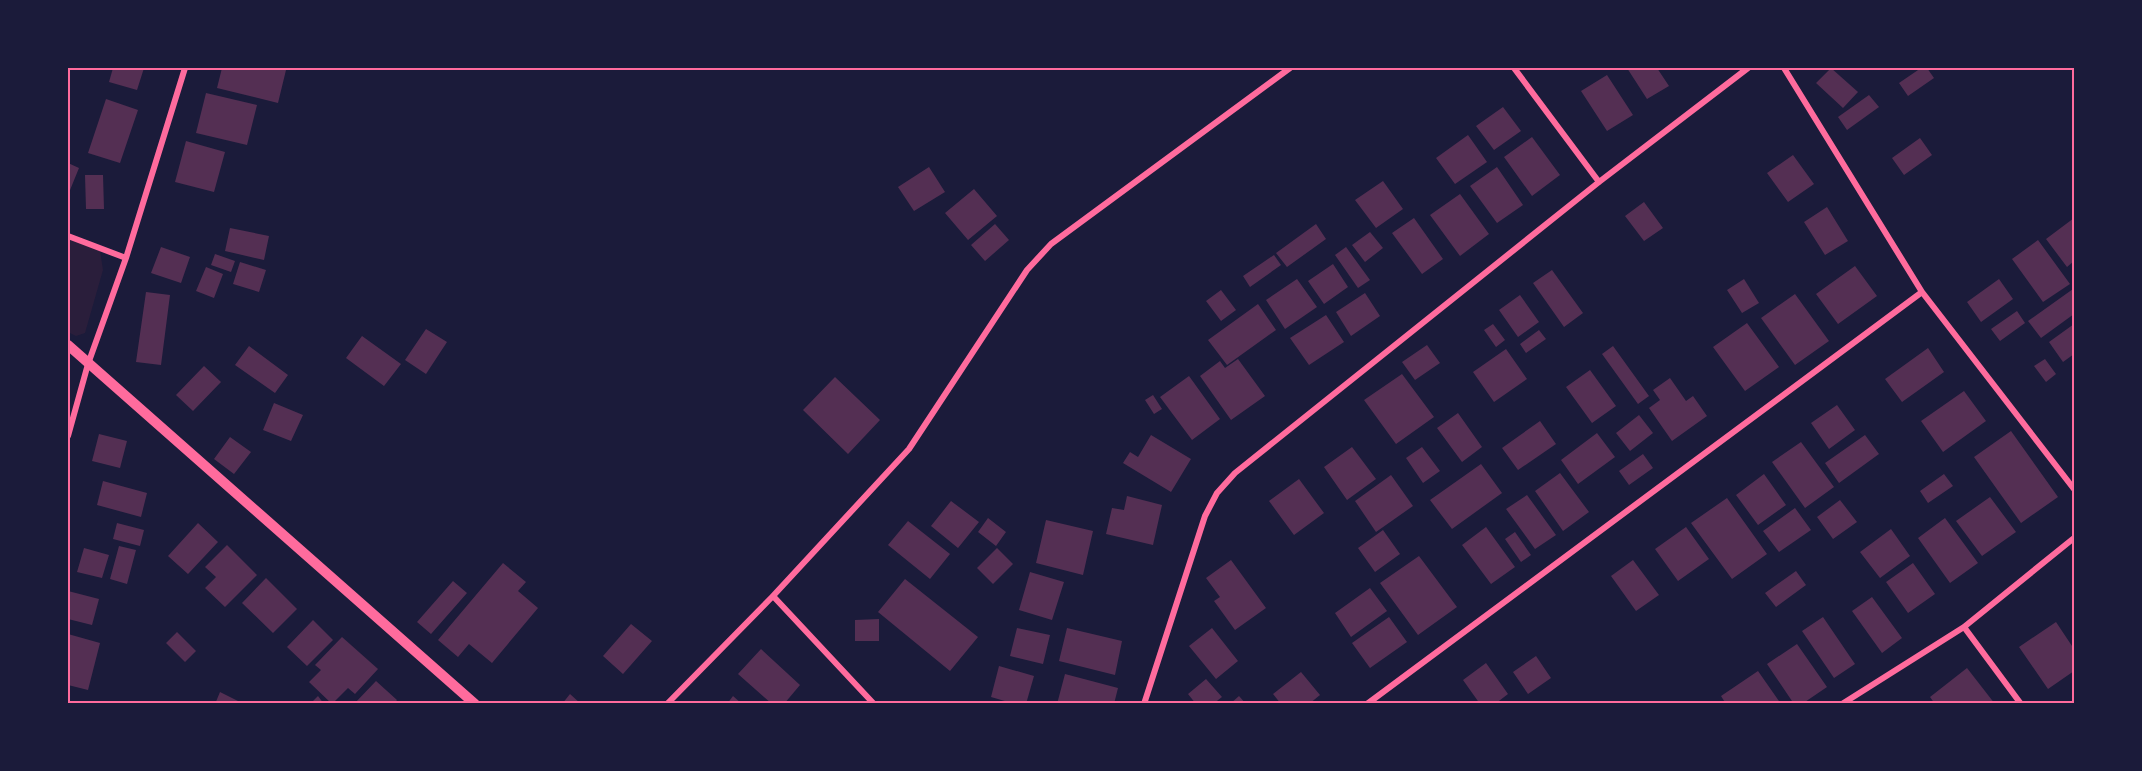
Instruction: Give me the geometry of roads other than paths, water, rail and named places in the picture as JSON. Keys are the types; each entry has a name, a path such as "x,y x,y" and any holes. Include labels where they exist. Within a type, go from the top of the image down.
{"street":[{"path":"68,436 88,364 126,258 185,68"},
{"path":"667,704 772,596 909,449 1026,270 1051,244 1290,68"},
{"path":"1515,68 1599,182"},
{"path":"1144,704 1205,516 1218,493 1235,473 1599,182 1748,68"},
{"path":"1784,68 1922,292 2074,489"},
{"path":"68,236 126,258"},
{"path":"1367,704 1922,292"},
{"path":"68,345 476,704"},
{"path":"1842,704 1964,627 2074,538"},
{"path":"772,596 874,704"},
{"path":"1964,627 2021,704"}]}
